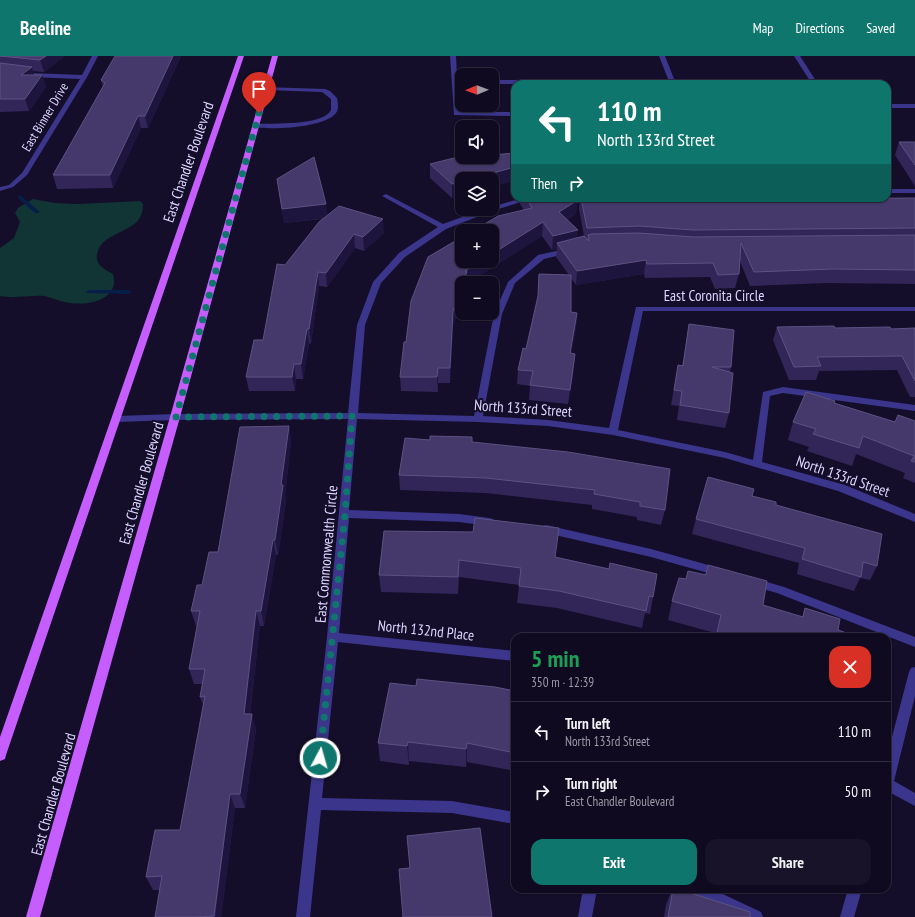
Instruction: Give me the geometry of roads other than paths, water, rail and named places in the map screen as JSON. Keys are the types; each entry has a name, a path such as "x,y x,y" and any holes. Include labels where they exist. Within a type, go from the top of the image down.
{"main road":[{"name":"East Chandler Boulevard","path":"0,756 241,56"},
{"name":"East Chandler Boulevard","path":"33,917 176,417 275,56"}],"street":[{"name":"East Binner Drive","path":"0,189 11,186 25,174 84,77 94,56"},
{"path":"453,56 456,114 511,114"},
{"path":"662,56 672,80"},
{"path":"796,56 813,80"},
{"path":"20,74 84,77"},
{"path":"499,82 511,82"},
{"path":"256,126 321,121 333,113 334,98 328,92 323,90 266,88"},
{"path":"891,106 915,106"},
{"path":"891,191 915,191"},
{"path":"386,196 443,227"},
{"name":"East Commonwealth Circle","path":"499,207 516,202"},
{"name":"East Commonwealth Circle","path":"302,917 333,636 361,325 378,282 402,255 443,227 472,216"},
{"path":"478,419 498,314 512,282 541,257 576,248"},
{"name":"East Coronita Circle","path":"613,432 639,309 915,309"},
{"path":"757,464 766,394 782,390 915,408"},
{"name":"North 133rd Street","path":"117,419 176,417 352,416 478,419 548,423 613,432 725,455 841,488 915,518"},
{"path":"345,514 459,518 497,523"},
{"path":"534,527 556,530 651,552 727,574"},
{"path":"742,579 780,590 915,642"},
{"name":"North 132nd Place","path":"333,636 511,656"},
{"path":"891,765 915,672"},
{"path":"891,786 915,800"},
{"path":"315,804 452,807 511,817"},
{"path":"586,917 589,893"},
{"path":"705,893 756,917"},
{"path":"847,917 854,893"}],"waterway":[{"path":"20,197 37,212"},
{"path":"89,292 128,292"}]}
